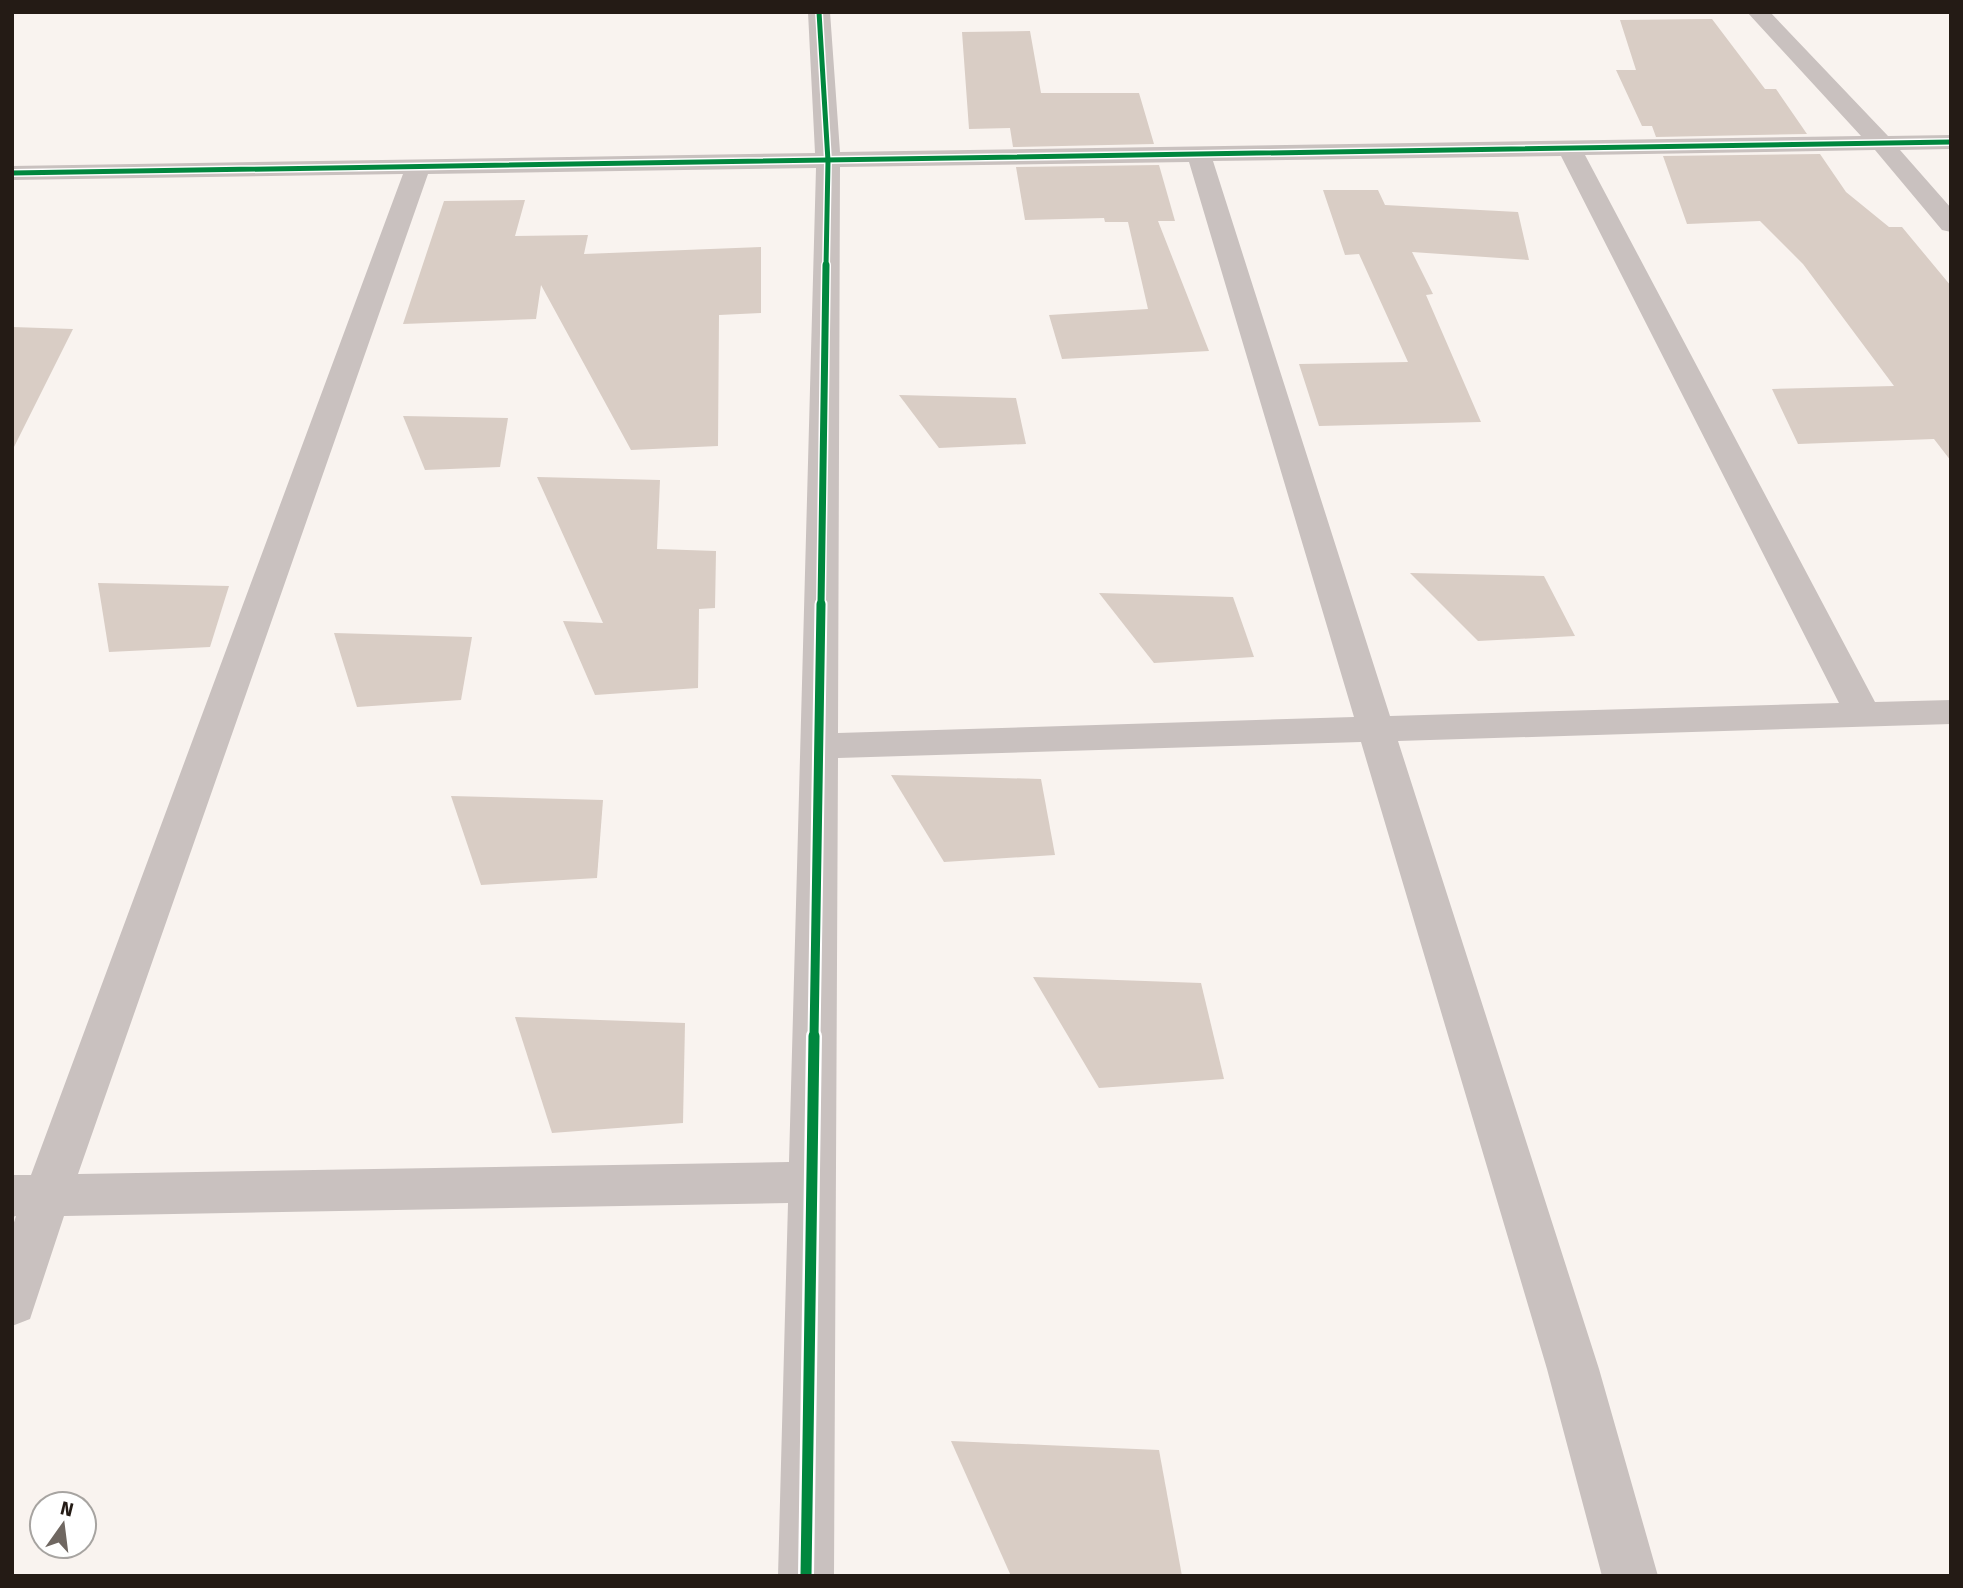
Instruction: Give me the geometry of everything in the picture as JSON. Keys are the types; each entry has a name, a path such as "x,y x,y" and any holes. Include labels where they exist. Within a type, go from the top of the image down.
{"street":[{"path":"806,1576 828,161 819,12"},
{"path":"1758,12 1882,144 1951,225"},
{"path":"15,177 1951,142"},
{"path":"1570,149 1864,715"},
{"path":"1199,155 1573,1369 1630,1576"},
{"path":"12,1303 30,1196 418,168"},
{"path":"819,746 1951,712"},
{"path":"30,1196 813,1182"}],"building":[{"path":"1712,19 1765,89 1776,89 1807,134 1656,137 1652,126 1642,126 1616,70 1636,70 1620,20"},
{"path":"1030,31 1041,93 1139,93 1154,144 1013,147 1010,128 969,129 962,32"},
{"path":"1820,154 1846,192 1889,227 1902,227 1951,286 1951,461 1934,439 1798,444 1772,389 1894,386 1803,264 1760,221 1687,224 1663,156"},
{"path":"1159,165 1175,221 1158,221 1209,351 1062,359 1049,315 1148,309 1128,222 1105,222 1104,218 1025,220 1016,167"},
{"path":"1323,190 1378,190 1385,205 1518,212 1529,260 1412,252 1433,294 1426,295 1481,422 1319,426 1299,364 1408,362 1359,254 1345,255"},
{"path":"525,200 515,236 588,235 584,254 761,247 761,313 719,315 718,446 631,450 541,285 536,319 403,324 444,201"},
{"path":"12,327 73,329 12,451"},
{"path":"899,395 1016,398 1026,444 939,448"},
{"path":"403,416 508,418 500,467 425,470"},
{"path":"537,477 660,480 657,549 716,551 715,608 699,609 698,688 595,695 563,621 603,623"},
{"path":"1410,573 1544,576 1575,636 1478,641"},
{"path":"98,583 229,586 210,647 109,652"},
{"path":"1099,593 1233,597 1254,657 1154,663"},
{"path":"334,633 472,637 461,700 357,707"},
{"path":"891,775 1041,779 1055,855 944,862"},
{"path":"451,796 603,800 597,878 481,885"},
{"path":"1033,977 1201,983 1224,1079 1099,1088"},
{"path":"515,1017 685,1023 683,1123 552,1133"},
{"path":"951,1441 1159,1450 1182,1576 1011,1576"}],"cycle path":[{"path":"806,1576 828,161 819,12"},
{"path":"12,173 1951,142"}]}
